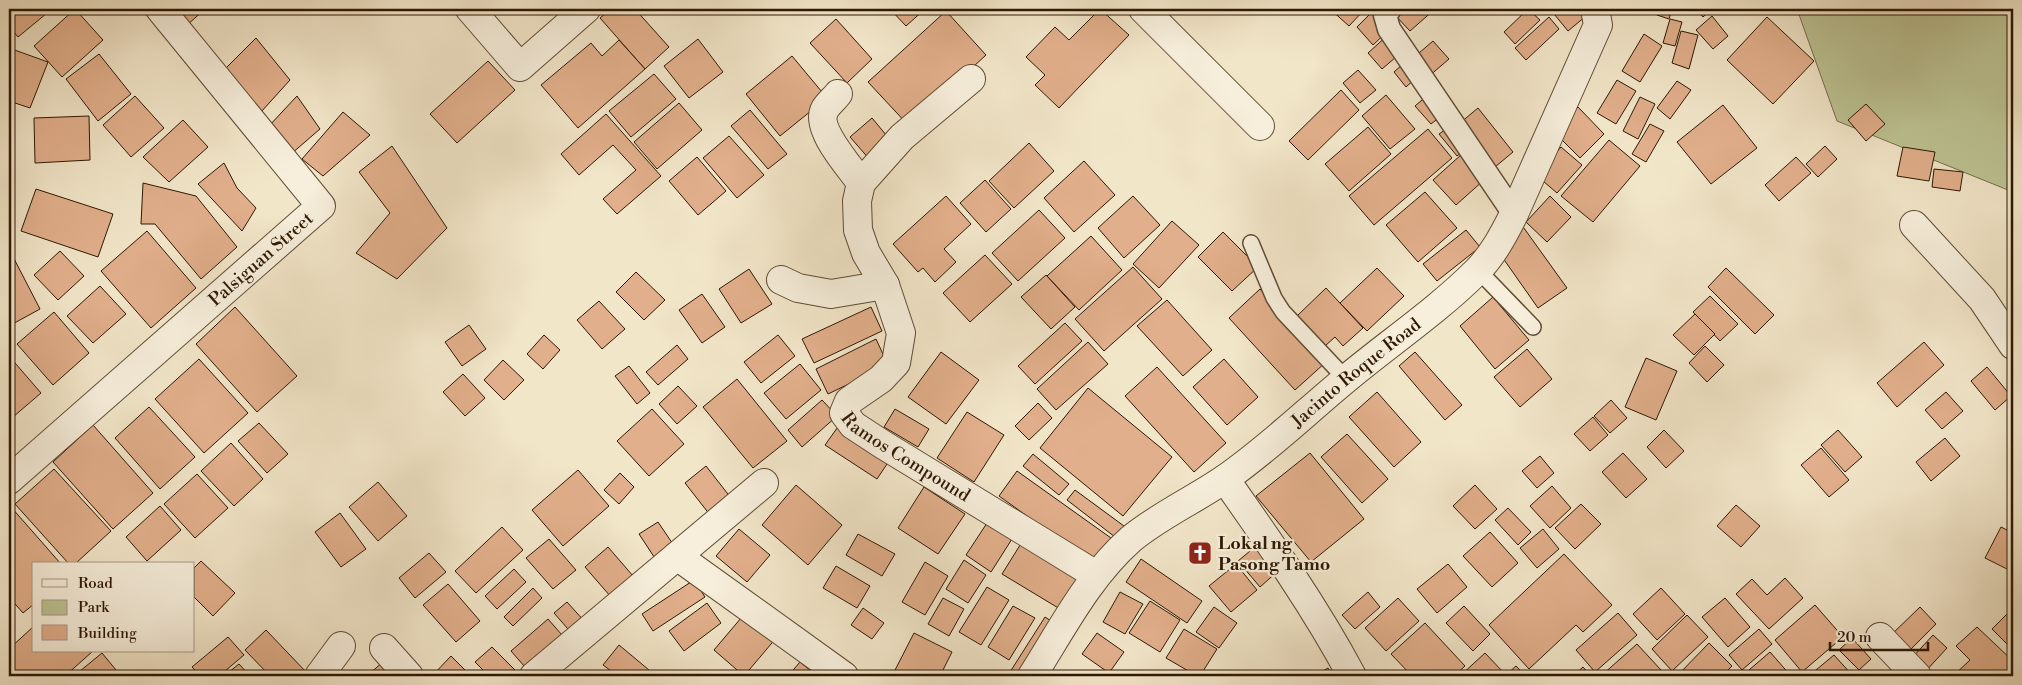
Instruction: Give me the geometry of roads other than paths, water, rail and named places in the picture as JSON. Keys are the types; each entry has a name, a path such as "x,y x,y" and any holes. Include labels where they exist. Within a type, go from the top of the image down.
{"street":[{"name":"Palsiguan Street","path":"9,480 320,206 160,9"},
{"path":"470,9 520,67 586,9"},
{"path":"1143,9 1260,126"},
{"path":"1390,9 1385,15 1389,29 1514,214"},
{"name":"Jacinto Roque Road","path":"1032,676 1096,575 1132,539 1170,512 1225,479 1267,448 1346,379 1431,312 1478,270 1500,242 1514,214 1598,25 1595,9"},
{"path":"838,94 824,109 822,120 830,141 861,183 902,137 972,79"},
{"name":"Ramos Compound","path":"861,183 857,201 858,230 866,253 885,285 901,333 896,363 881,379 849,401 844,413 853,425 882,444 1096,575"},
{"path":"1914,225 1982,299 2013,345"},
{"path":"780,280 798,288 831,294 885,285"},
{"path":"1225,479 1282,559 1352,676"},
{"path":"534,676 764,483"},
{"path":"677,556 844,676"},
{"path":"1880,637 1917,676"},
{"path":"319,676 340,646"},
{"path":"384,648 409,676"}],"lane":[{"path":"1251,243 1274,298 1283,312 1346,379"},
{"path":"1478,270 1533,327"}],"place":[{"name":"Lokal ng Pasong Tamo","path":"1200,553"}]}
